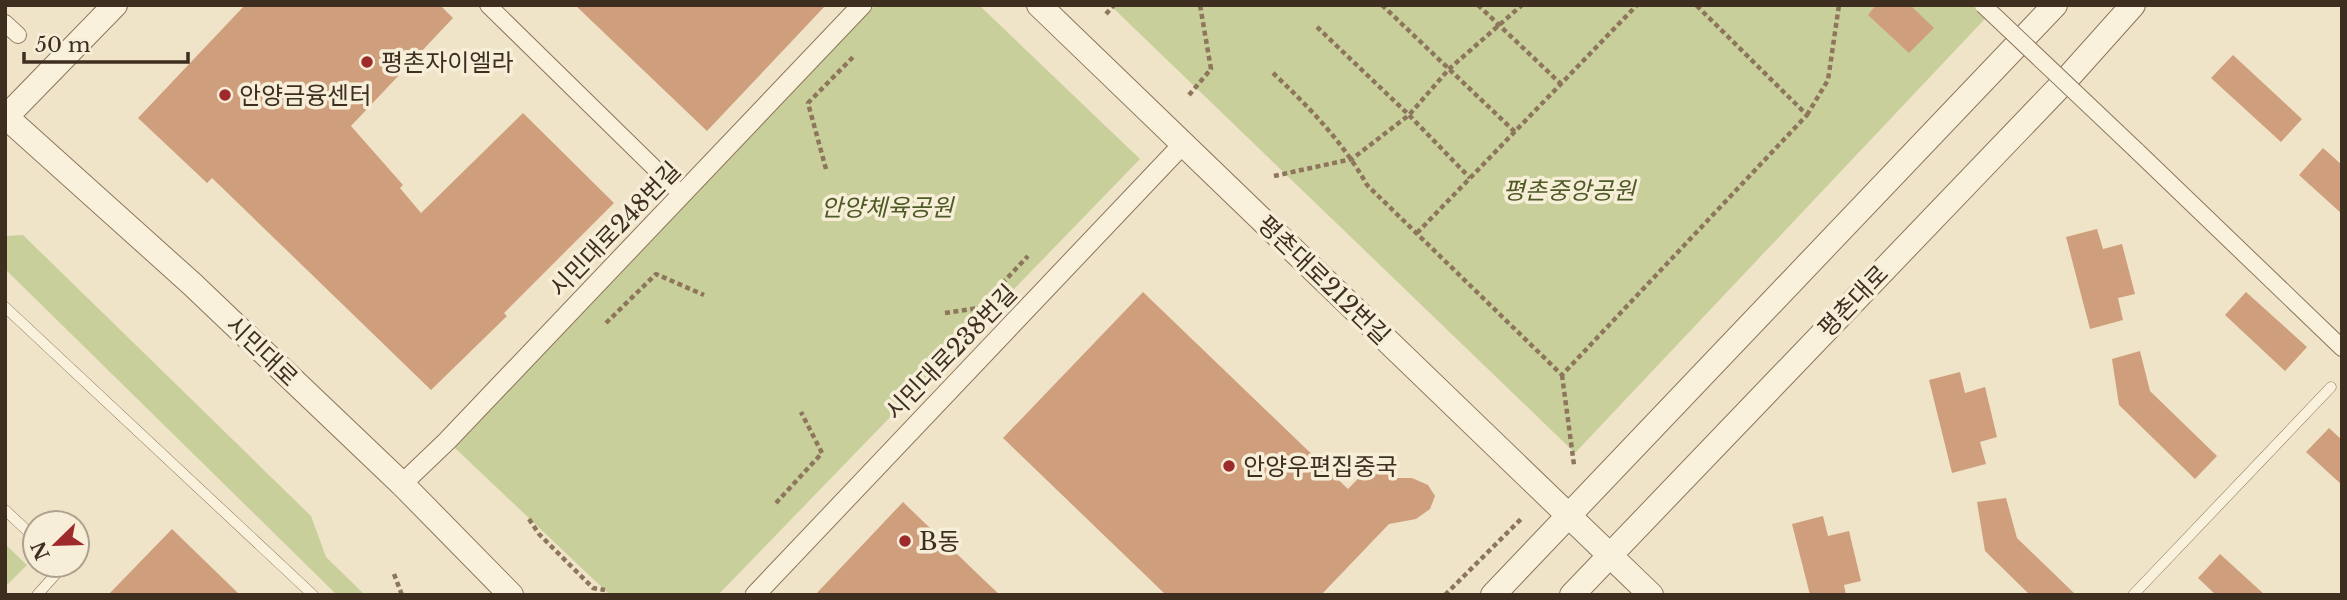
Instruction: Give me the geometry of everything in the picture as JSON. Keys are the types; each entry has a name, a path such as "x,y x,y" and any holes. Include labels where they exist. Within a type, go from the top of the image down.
{"street":[{"path":"6,117 115,5"},
{"path":"488,5 682,195"},
{"name":"시민대로248번길","path":"402,484 456,431 862,5"},
{"name":"평촌대로212번길","path":"1039,5 1651,595"},
{"path":"1983,5 2342,348"},
{"path":"1493,595 2054,5"},
{"name":"평촌대로","path":"1572,595 2065,81 2133,5"},
{"path":"5,23 18,35"},
{"name":"시민대로","path":"6,117 192,284 402,484 511,595"},
{"name":"시민대로238번길","path":"755,595 1184,143"}],"lane":[{"path":"5,307 313,595"},
{"path":"2133,595 2331,387"},
{"path":"5,510 21,525"},
{"path":"37,595 51,579"}],"path":[{"path":"1106,14 1114,5"},
{"path":"1189,95 1211,69 1200,5"},
{"path":"1382,5 1515,132"},
{"path":"1478,5 1561,84"},
{"path":"1274,176 1352,159 1409,115 1449,69 1522,5"},
{"path":"1417,233 1637,5"},
{"path":"1696,5 1807,115"},
{"path":"1562,375 1807,115 1828,80 1839,5"},
{"path":"1317,27 1470,178"},
{"path":"826,169 808,103 855,55"},
{"path":"1273,73 1306,104 1352,159 1367,185 1562,375 1574,465"},
{"path":"945,313 979,308 1028,256"},
{"path":"606,323 656,274 704,295"},
{"path":"776,503 822,453 801,412"},
{"path":"1445,595 1523,517"},
{"path":"529,519 539,534 593,587 605,590"},
{"path":"394,574 402,595"}],"green space":[{"name":"안양체육공원","path":"875,5 979,5 1140,159 718,595 610,595 454,447"},
{"name":"평촌중앙공원","path":"1110,5 1998,5 1575,453"},
{"path":"23,235 311,516 326,557 365,595 337,595 5,269 5,236"},
{"path":"5,544 21,559 21,571 5,587"}],"building":[{"path":"245,5 440,5 453,18 351,126 403,185 400,188 421,213 523,113 614,203 504,313 507,316 431,390 212,178 207,183 138,118"},
{"path":"575,5 826,5 707,131"},
{"path":"1876,5 1910,5 1934,28 1909,53 1868,15"},
{"path":"2233,55 2302,119 2281,142 2211,78"},
{"path":"2323,148 2342,165 2342,214 2299,175"},
{"path":"2097,229 2103,249 2122,244 2135,294 2118,298 2123,320 2090,329 2066,237"},
{"path":"1143,292 1348,489 1375,461 1393,478 1412,478 1428,485 1435,496 1430,509 1416,519 1389,524 1321,595 1166,595 1003,438"},
{"path":"2246,292 2307,347 2285,371 2225,315"},
{"path":"2140,351 2150,391 2217,456 2195,479 2119,405 2112,359"},
{"path":"1960,372 1965,393 1985,387 1997,437 1980,442 1986,464 1952,473 1929,380"},
{"path":"2329,428 2342,440 2342,485 2306,452"},
{"path":"2006,498 2017,538 2076,595 2030,595 1985,551 1977,502"},
{"name":"B동","path":"903,502 984,580 1000,595 815,595"},
{"path":"1823,516 1828,536 1849,531 1861,581 1844,585 1846,595 1810,595 1792,524"},
{"path":"172,529 240,595 108,595"},
{"path":"2220,554 2265,595 2216,595 2198,578"}],"place":[{"name":"평촌자이엘라","path":"367,62"},
{"name":"안양금융센터","path":"225,95"},
{"name":"안양우편집중국","path":"1229,466"},
{"name":"B동","path":"905,541"}]}
